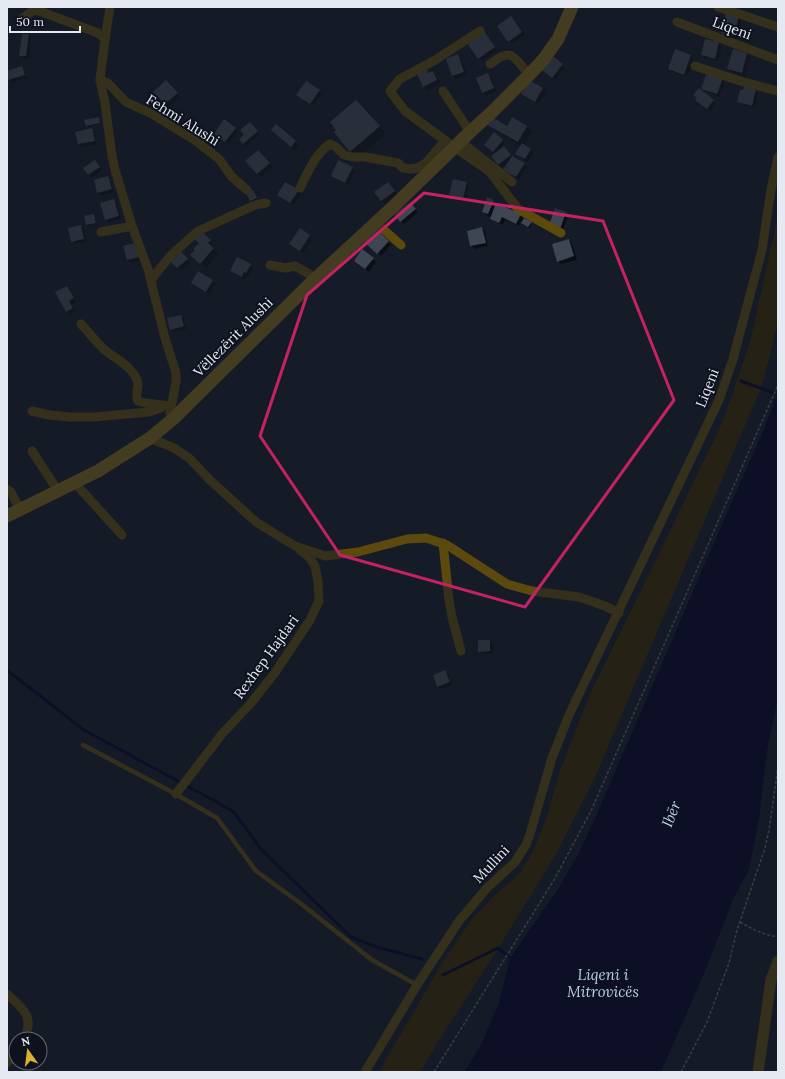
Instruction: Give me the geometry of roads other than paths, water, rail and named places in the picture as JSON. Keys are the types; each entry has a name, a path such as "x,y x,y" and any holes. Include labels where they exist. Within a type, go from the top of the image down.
{"main road":[{"name":"Vëllezërit Alushi","path":"7,516 98,471 150,438 169,410 316,278 395,204 457,140 493,111 529,75 543,60 558,39 572,7"}],"street":[{"path":"110,7 100,80 105,103 112,156 132,226 151,280 165,338 176,373 176,382 169,410"},
{"name":"Liqeni","path":"718,7 778,27"},
{"path":"20,20 34,10 98,33 105,39"},
{"name":"Liqeni","path":"677,22 778,60"},
{"path":"480,31 435,60 400,79 390,91 405,111 457,140 512,182"},
{"path":"490,64 500,57 508,55 512,56 529,75"},
{"path":"695,66 740,81 778,91"},
{"name":"Fehmi Alushi","path":"100,80 108,83 126,102 152,114 196,141 219,159 232,177 247,190"},
{"path":"443,91 457,140 489,171 518,209 561,233"},
{"name":"Vëllezërit Alushi","path":"300,188 314,161 325,147 330,144 336,147 344,155 398,163 403,168 411,169 417,168 426,163 457,140"},
{"name":"Liqeni","path":"619,613 719,400 733,359 762,250 771,190 778,157"},
{"path":"151,280 171,255 198,231 255,205 266,202"},
{"path":"375,222 401,245"},
{"path":"101,232 132,226"},
{"path":"270,265 285,268 295,266 316,278"},
{"path":"80,324 105,350 122,363 134,375 138,382 136,397 138,401 154,404 169,410"},
{"path":"32,411 70,418 94,418 149,412 161,408 169,410"},
{"name":"Rexhep Hajdari","path":"150,438 174,448 189,458 210,480 256,522 309,557 315,566 318,582 319,601 310,620 274,674 251,704 222,734 176,794"},
{"path":"32,451 58,491"},
{"path":"74,482 122,535"},
{"path":"7,489 11,492 20,510"},
{"name":"Rexhep Hajdari","path":"294,546 325,556 358,552 407,539 426,538 443,543 507,584 532,591 579,598 605,606 619,613"},
{"path":"443,543 448,594 452,617 461,651"},
{"name":"Mullini","path":"365,1072 417,984 459,921 487,888 515,862 526,845 552,758 569,715 619,613"},
{"path":"758,1072 771,980 778,961"},
{"path":"7,994 19,1004 28,1015 28,1031"}],"lane":[{"path":"83,745 176,794 217,818 256,870 372,960 417,984"}],"water":[{"name":"Liqeni i Mitrovicës","path":"778,392 778,698 768,744 759,819 749,870 734,897 706,969 661,1072 464,1072 481,1045 499,1003 510,958 558,889 578,854 596,816 765,427"}],"waterway":[{"path":"741,381 777,394"},
{"path":"7,670 84,730 233,811 261,849 351,937 377,947 422,959"},
{"path":"443,975 498,948 510,958"}],"water label":[{"name":"Ibër","path":"671,814"}]}
